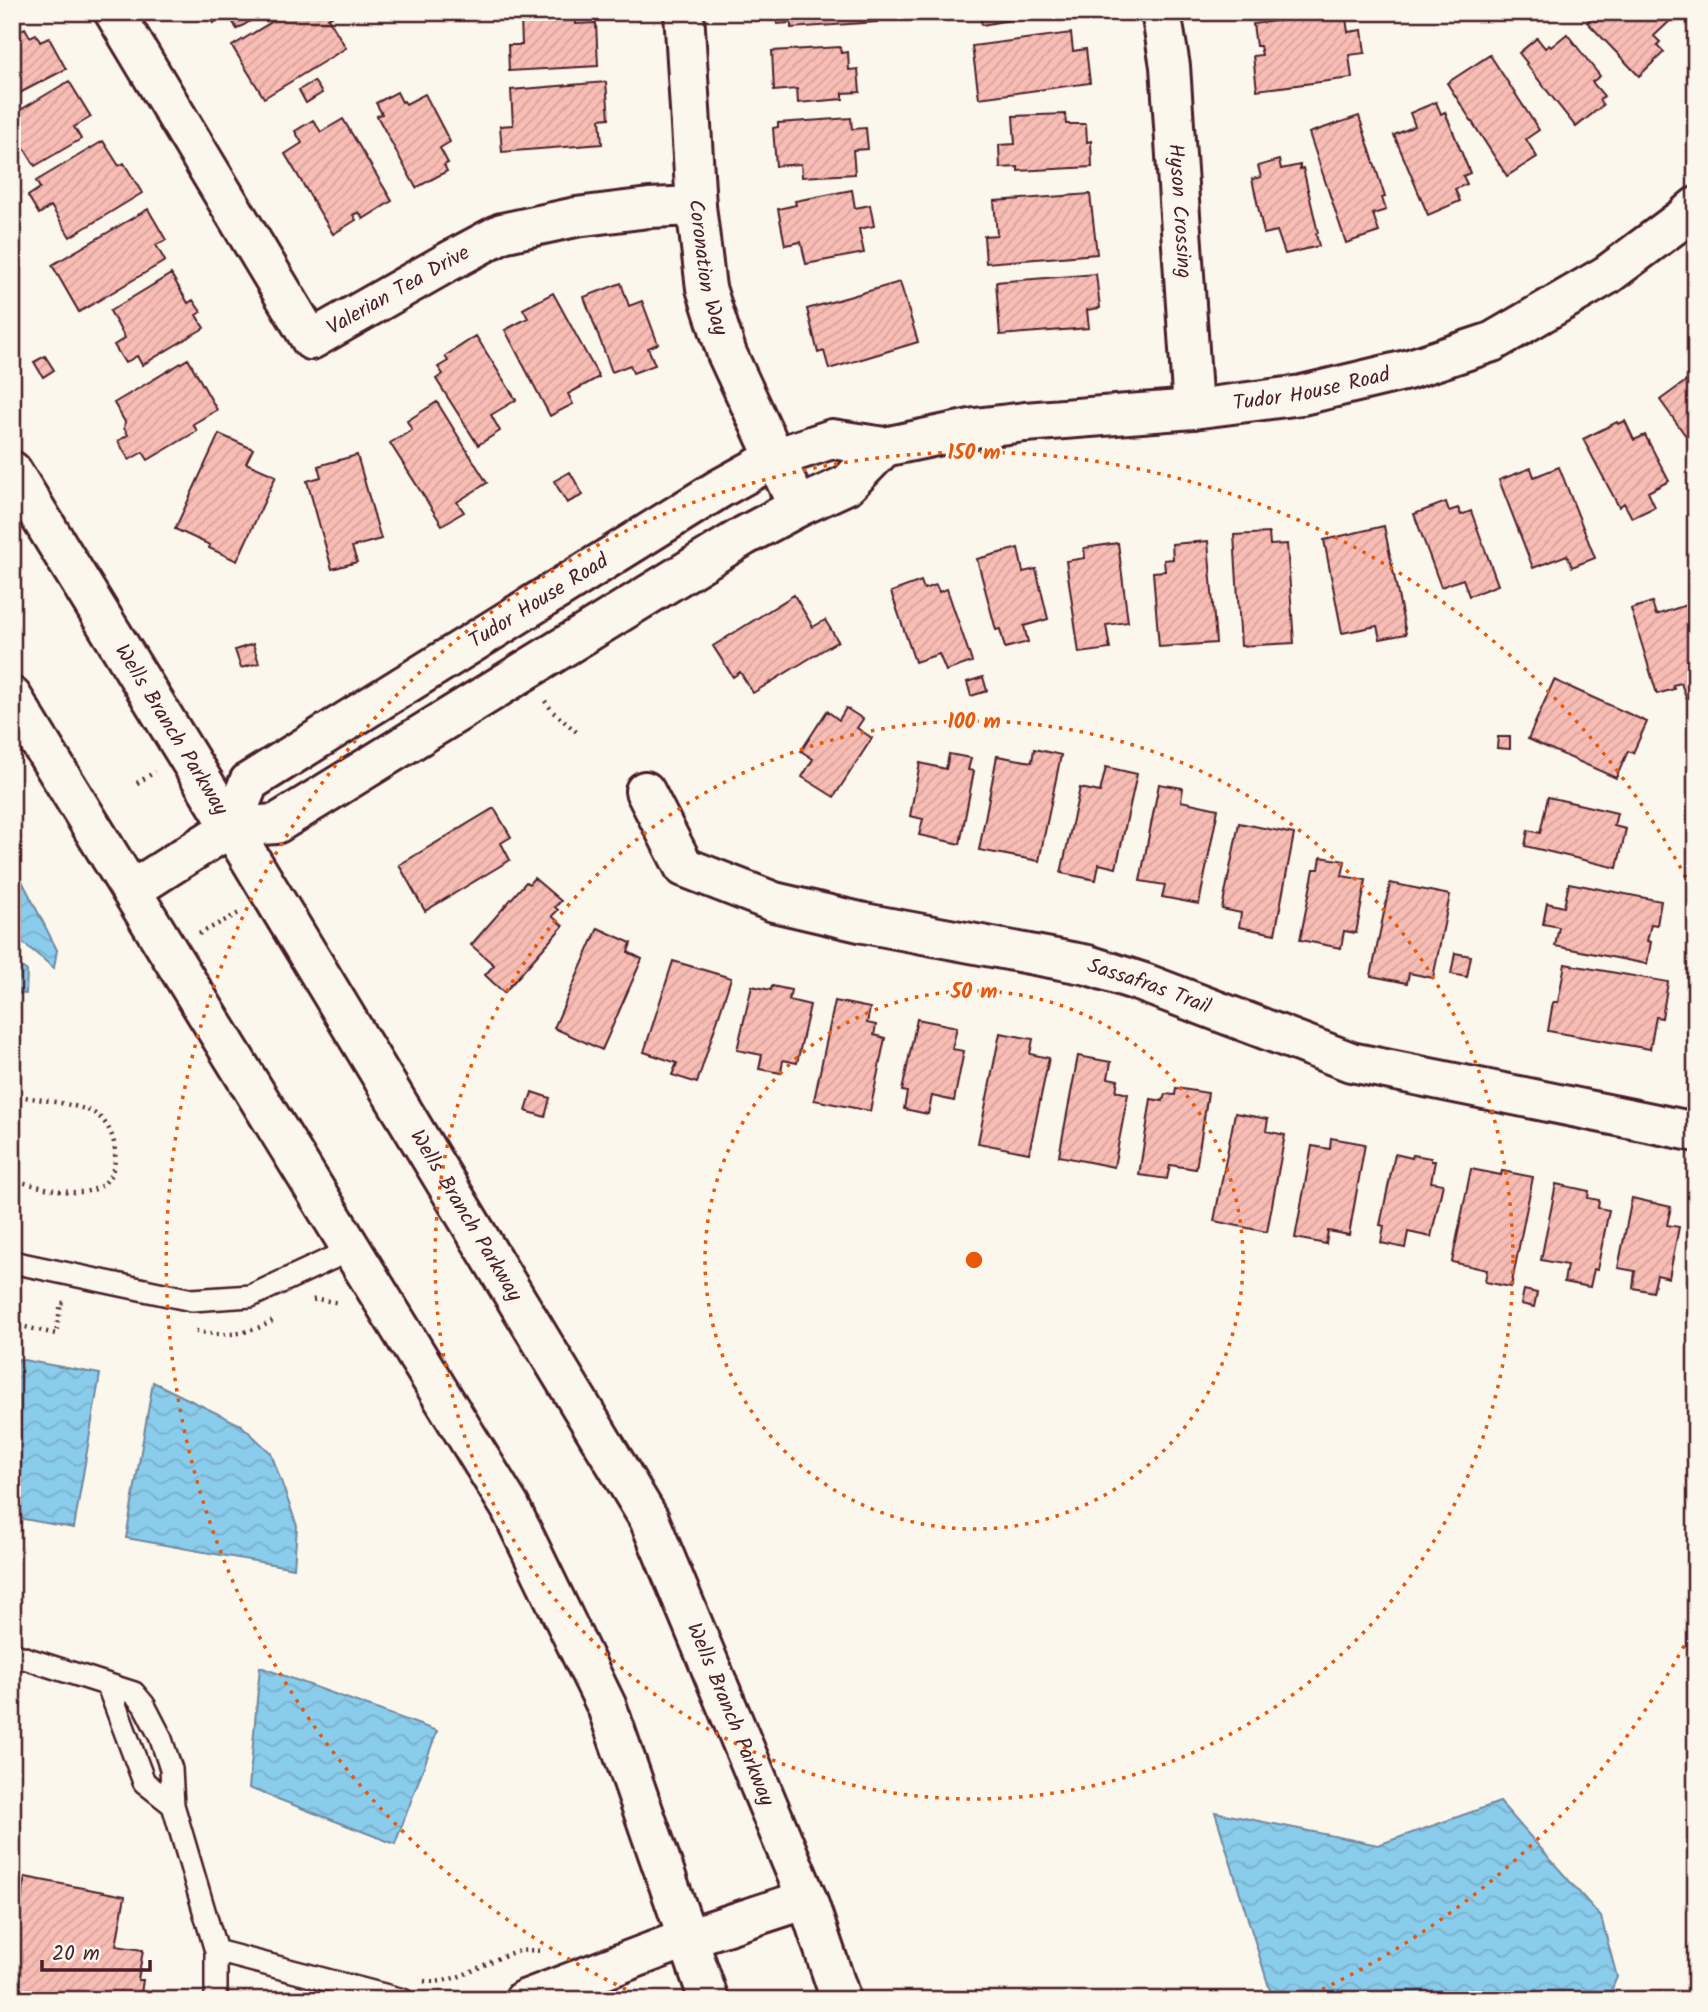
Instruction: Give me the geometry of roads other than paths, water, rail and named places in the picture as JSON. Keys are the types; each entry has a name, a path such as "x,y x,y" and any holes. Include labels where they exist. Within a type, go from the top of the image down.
{"street":[{"name":"Valerian Tea Drive","path":"114,12 311,340 502,233 576,217 649,208 696,206"},
{"name":"Coronation Way","path":"684,12 696,206 706,288 727,354 798,507"},
{"name":"Hyson Crossing","path":"1161,12 1170,66 1193,409"},
{"name":"Tudor House Road","path":"232,827 250,782 719,489 775,458 832,439 884,447 975,428 1193,409 1303,395 1407,370 1492,342 1607,275 1696,207"},
{"path":"132,890 232,827 276,824 744,536 848,484 884,447"},
{"name":"Wells Branch Parkway","path":"12,471 232,827 649,1520 807,1899 841,2000"},
{"path":"12,697 516,1519 607,1707 709,2000"},
{"name":"Sassafras Trail","path":"645,791 684,867 774,902 864,923 1088,965 1144,983 1351,1062 1696,1132"},
{"path":"524,2000 688,1938 807,1899"}],"lane":[{"path":"12,1262 192,1300 251,1296 352,1250"},
{"path":"12,1654 134,1693 145,1705 160,1735 171,1769 173,1805 216,1951 216,2000"},
{"path":"108,1686 145,1782 173,1805"},
{"path":"216,1951 403,2000"}],"water":[{"path":"12,861 57,950 54,968 12,934"},
{"path":"12,960 27,971 26,994 12,993"},
{"path":"18,1359 100,1374 74,1528 12,1517 12,1391"},
{"path":"153,1382 241,1425 271,1453 297,1526 294,1568 126,1538"},
{"path":"260,1667 437,1731 395,1844 249,1788"},
{"path":"1500,1802 1601,1917 1617,1977 1607,2000 1273,2000 1215,1812 1378,1845"}]}
